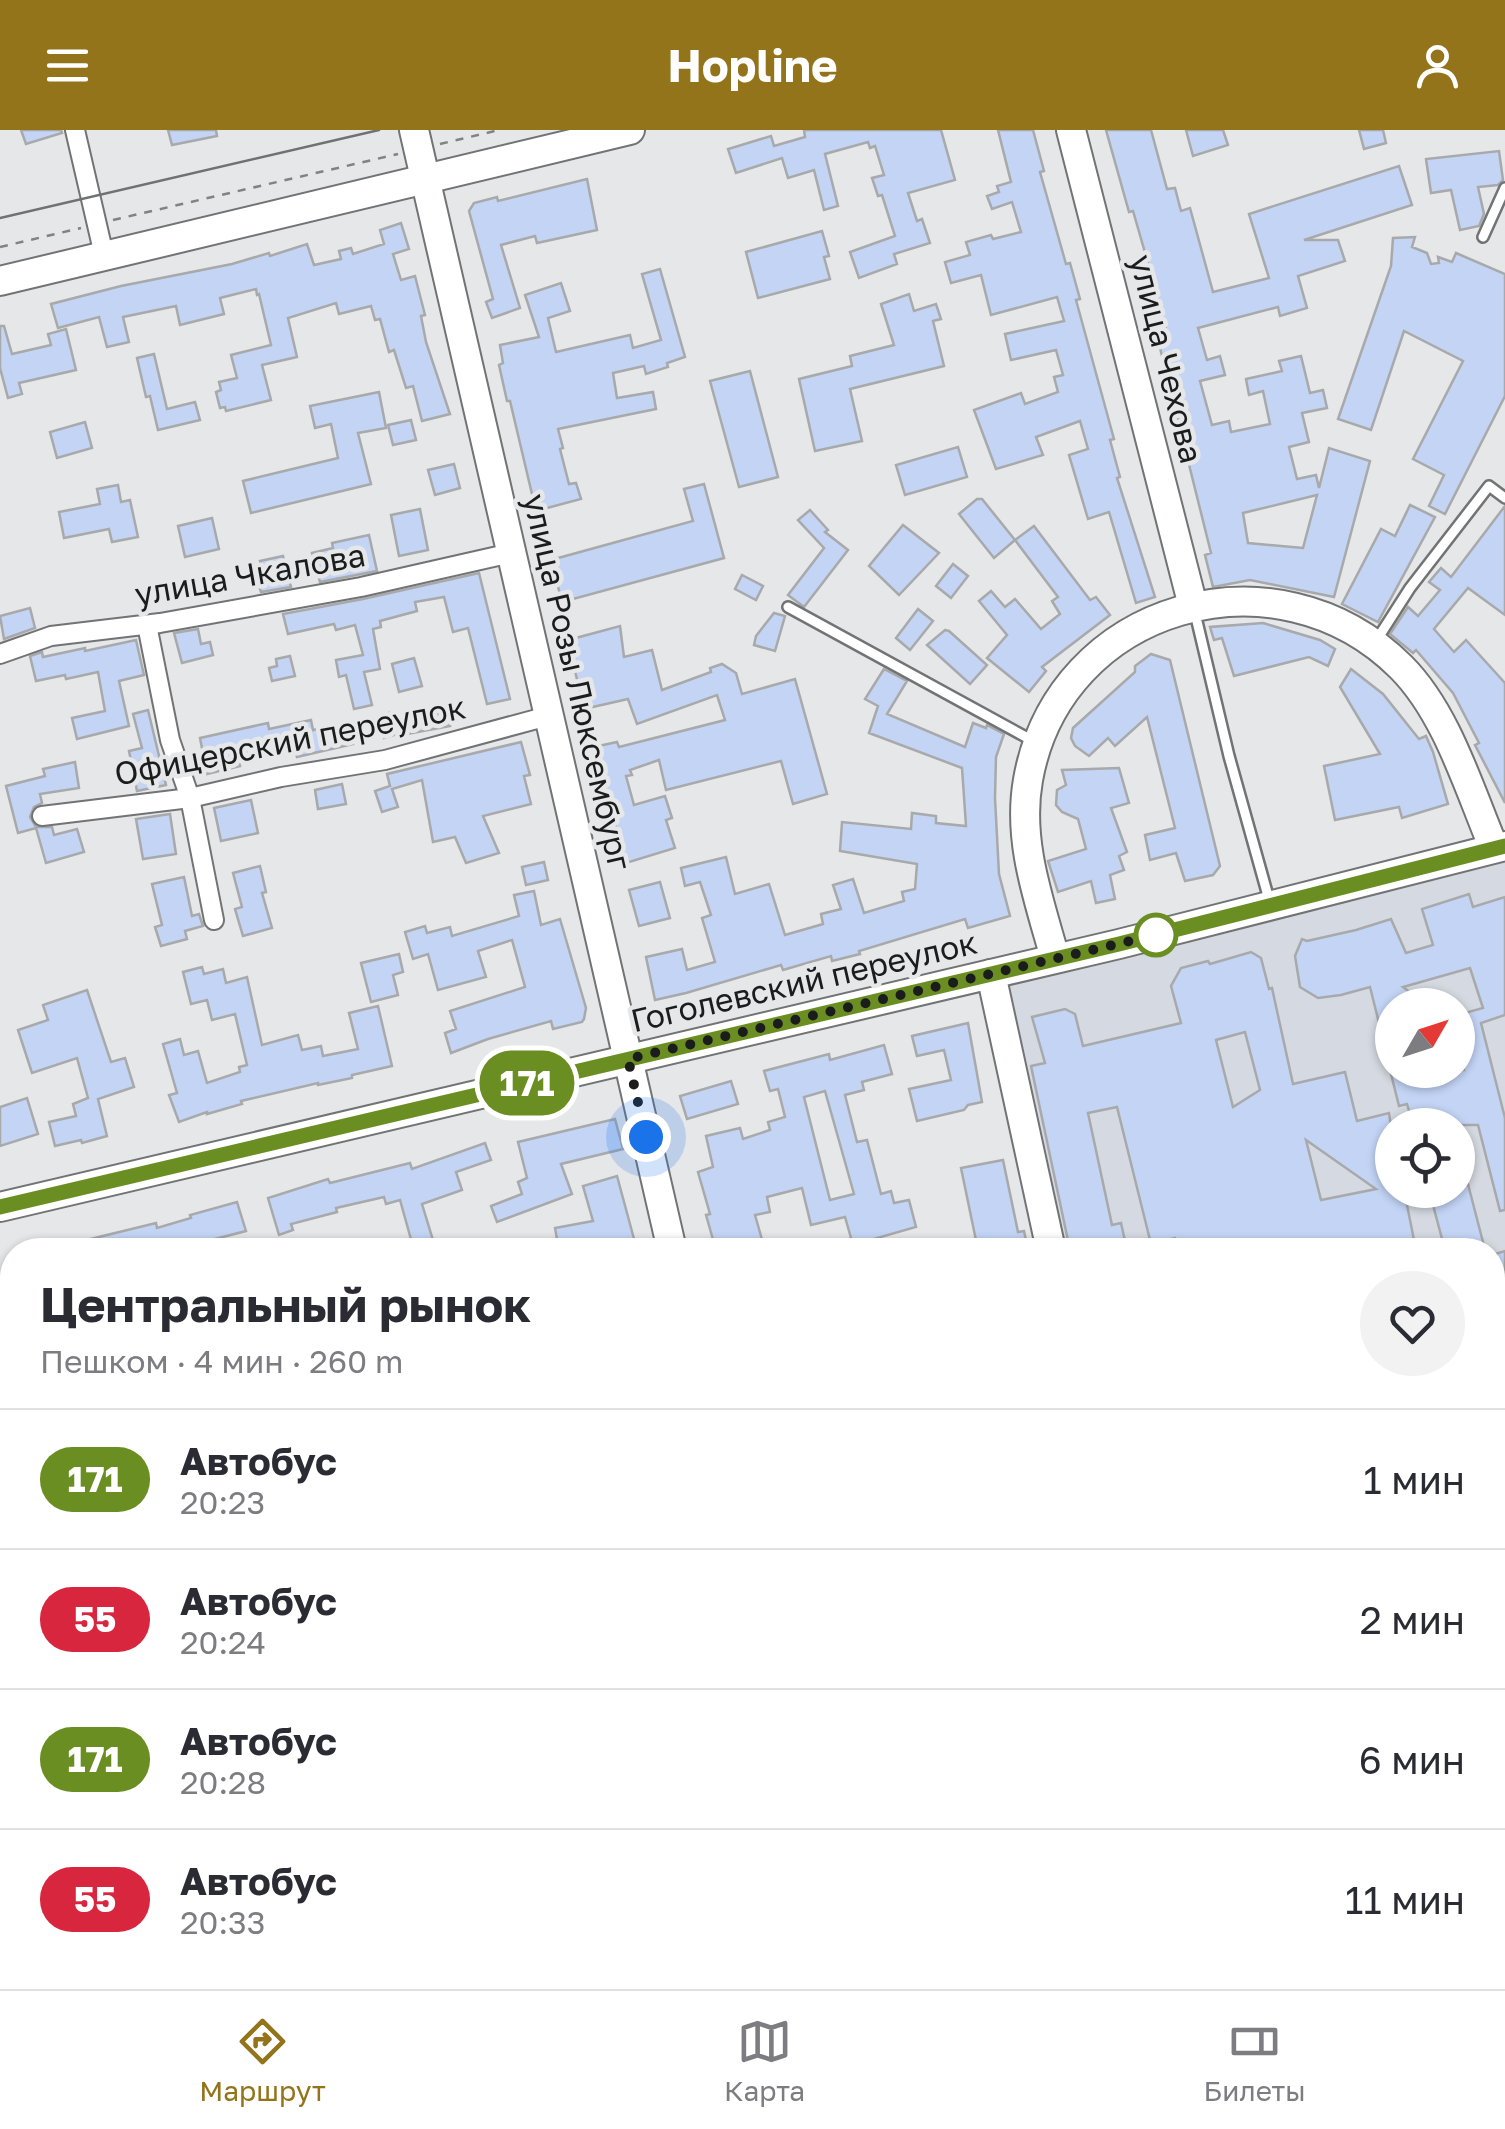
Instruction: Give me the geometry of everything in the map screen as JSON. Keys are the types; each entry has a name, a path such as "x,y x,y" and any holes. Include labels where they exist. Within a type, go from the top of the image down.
{"main road":[{"path":"0,281 630,130"},
{"name":"улица Чехова","path":"1071,130 1193,606"},
{"name":"улица Розы Люксембург","path":"417,140 669,1238"},
{"path":"1055,958 1027,853 1024,816 1028,779 1038,744 1053,710 1100,653 1163,615 1193,606 1235,600 1272,602 1326,617 1374,644 1402,668 1425,697 1499,847"},
{"name":"Гоголевский переулок","path":"0,1207 991,974 1499,847"},
{"path":"991,974 1048,1238"}],"street":[{"path":"75,130 104,255"},
{"name":"улица Чкалова","path":"0,654 51,636 147,625 361,586 511,553"},
{"path":"147,625 170,740 190,798 214,920"},
{"name":"Офицерский переулок","path":"42,816 190,798 281,777 385,760 548,716"}],"lane":[{"path":"1482,237 1505,188"},
{"path":"1374,644 1410,588 1489,486 1505,498"},
{"path":"1193,606 1229,756 1271,905"},
{"path":"788,607 1038,744"}],"path":[{"path":"0,246 417,140 499,130"}],"shaded area":[{"path":"1505,846 1505,1238 1048,1238 991,974"}],"building":[{"path":"21,130 61,130 62,133 26,144"},
{"path":"168,130 216,130 217,136 172,145"},
{"path":"804,130 941,130 955,180 908,193 917,221 922,219 930,243 894,254 897,264 859,278 850,252 895,236 882,195 878,196 872,178 884,175 875,146 870,148 868,142 825,154 838,206 824,210 814,170 788,178 782,158 736,173 728,149 771,136 774,146 805,137"},
{"path":"998,130 1033,130 1044,171 1040,172 1080,299 1076,300 1114,439 1110,440 1120,477 1117,478 1155,597 1136,603 1109,512 1088,519 1069,455 1088,449 1080,421 1036,437 1043,455 996,469 974,410 1021,393 1025,404 1058,392 1054,377 1063,375 1056,350 1011,360 1005,334 1064,321 1057,297 991,315 981,275 951,283 945,262 970,255 966,242 1021,232 1012,202 992,209 987,196 999,192 997,186 1011,182"},
{"path":"1106,130 1151,130 1167,189 1175,188 1181,211 1190,208 1213,292 1269,278 1249,214 1399,166 1412,205 1304,240 1338,240 1345,261 1298,276 1307,308 1280,316 1278,307 1198,328 1207,360 1220,356 1225,375 1200,381 1212,425 1229,421 1231,432 1270,424 1263,391 1249,395 1246,379 1282,371 1279,361 1301,356 1310,393 1323,390 1327,408 1302,413 1309,442 1289,447 1297,479 1316,475 1319,488 1329,448 1370,461 1334,597 1250,580 1213,587 1205,555 1211,553 1159,344 1169,342 1133,211 1129,212","holes":["1317,495 1303,548 1248,543 1243,513"]},
{"path":"1186,130 1223,130 1228,145 1193,156"},
{"path":"1359,130 1383,130 1386,143 1364,149"},
{"path":"1499,151 1503,180 1498,185 1478,187 1484,214 1479,226 1460,230 1451,190 1431,193 1426,159"},
{"path":"587,179 597,230 537,243 535,236 501,245 520,308 492,318 486,302 493,299 469,211 474,203 497,197 498,201"},
{"path":"401,223 409,249 393,254 401,280 415,276 425,315 421,316 426,342 450,414 422,421 413,386 406,388 394,350 389,352 380,319 375,320 371,306 339,314 336,303 288,318 297,357 262,365 271,400 226,411 225,407 220,408 216,392 221,390 219,382 237,378 231,355 271,345 256,289 220,298 224,314 180,325 176,306 123,317 129,342 107,347 99,317 58,328 51,304 269,253 270,256 307,244 314,265 341,259 339,251 351,248 353,254 384,244 380,230"},
{"path":"822,231 830,279 758,298 746,252"},
{"path":"1415,237 1412,247 1427,253 1431,264 1439,263 1438,257 1452,262 1456,253 1505,274 1505,396 1445,514 1429,506 1444,475 1413,459 1463,361 1404,331 1371,430 1338,419 1391,266 1393,238"},
{"path":"660,269 685,357 646,374 644,366 613,373 617,398 653,392 656,409 558,429 569,484 576,483 581,499 536,511 499,365 503,363 500,345 539,337 525,295 561,283 570,311 548,318 556,352 630,335 633,348 661,340 642,274"},
{"path":"909,294 914,311 936,304 941,319 933,321 944,366 850,389 862,441 815,451 799,379 852,366 850,356 894,345 881,304"},
{"path":"0,326 4,326 12,354 51,345 48,334 66,329 76,370 19,383 22,394 8,398 0,368"},
{"path":"154,354 167,409 195,402 200,420 158,430 137,358"},
{"path":"750,371 778,477 739,487 710,381"},
{"path":"379,392 386,428 358,433 371,484 251,513 243,481 338,458 331,424 315,428 310,406"},
{"path":"411,420 416,440 393,445 388,425"},
{"path":"85,422 92,448 57,458 50,432"},
{"path":"958,447 967,477 905,495 896,465"},
{"path":"454,464 460,488 435,495 428,470"},
{"path":"704,484 724,558 562,602 551,560 693,521 684,489"},
{"path":"118,485 121,502 130,500 138,537 112,542 109,529 64,538 59,512 100,504 97,489"},
{"path":"982,499 1015,540 994,558 959,514"},
{"path":"1410,505 1435,517 1378,622 1342,604 1381,529 1395,536"},
{"path":"1505,506 1505,615 1468,588 1434,629 1454,652 1466,640 1505,683 1505,803 1453,693 1416,650 1413,653 1390,634 1408,607 1418,616 1440,590 1429,582 1441,568 1451,577"},
{"path":"420,509 428,550 399,556 391,515"},
{"path":"810,510 828,530 825,532 848,550 804,607 788,595 824,548 798,520"},
{"path":"212,518 219,549 185,557 178,526"},
{"path":"903,525 939,553 899,595 869,566"},
{"path":"1034,526 1090,600 1096,597 1110,615 1042,667 1046,671 1029,692 987,658 1007,635 979,601 991,591 1005,607 1015,599 1041,629 1060,614 1052,601 1058,597 1015,540"},
{"path":"369,535 377,571 320,582 312,553 333,548 332,543"},
{"path":"283,556 291,587 261,592 257,580 265,578 260,561"},
{"path":"953,564 968,576 951,598 936,586"},
{"path":"479,573 510,699 487,704 468,628 453,632 444,597 415,602 417,611 380,621 381,627 373,629 380,669 364,672 372,705 354,709 346,675 339,677 336,660 363,655 355,625 336,630 334,624 288,634 283,614"},
{"path":"742,575 763,586 756,600 735,589"},
{"path":"30,608 35,628 4,639 0,616"},
{"path":"918,609 933,621 910,650 896,638"},
{"path":"774,613 785,616 775,651 754,645 756,636"},
{"path":"1263,623 1320,640 1335,649 1328,666 1309,657 1234,676 1222,638 1214,640 1210,627"},
{"path":"620,626 624,657 652,650 662,690 722,664 736,673 742,694 795,679 827,794 793,804 781,761 666,790 659,760 630,770 632,775 626,776 634,805 665,796 672,818 666,820 675,848 626,863 594,747 617,742 619,747 725,720 717,695 637,724 628,699 584,709 574,667 567,668 561,642"},
{"path":"198,629 201,644 210,642 213,655 182,663 174,633"},
{"path":"945,630 987,665 970,684 927,645"},
{"path":"136,640 144,675 119,681 129,726 77,739 72,718 105,711 98,672 36,681 30,656 85,651"},
{"path":"1151,654 1170,660 1220,866 1213,875 1185,881 1176,853 1150,860 1145,835 1175,828 1147,717 1115,746 1108,738 1089,756 1071,738 1073,728"},
{"path":"290,656 295,676 272,681 269,668 277,666 276,659"},
{"path":"414,658 422,686 399,692 392,664"},
{"path":"884,669 907,681 887,714 965,747 973,723 1004,734 996,757 995,798 999,874 1010,916 968,928 965,919 859,951 860,954 832,961 831,956 783,970 781,965 655,1000 646,957 682,949 687,970 715,962 702,918 711,915 700,882 685,886 681,868 726,857 735,894 769,884 785,935 823,924 821,914 841,909 833,885 853,879 864,913 904,901 902,892 915,889 917,864 840,851 842,822 911,829 912,813 936,816 936,823 966,826 962,768 869,733 878,706 865,699"},
{"path":"1351,669 1383,694 1419,739 1426,736 1448,804 1402,818 1399,807 1335,820 1324,766 1380,754 1340,687"},
{"path":"148,710 166,785 137,791 129,751 142,748 133,714"},
{"path":"392,712 395,720 447,712 450,726 384,738 378,716"},
{"path":"311,720 313,730 349,723 353,744 297,757 295,747 238,758 240,766 207,774 200,738 268,723 269,729"},
{"path":"521,742 530,775 524,776 531,804 483,816 499,853 466,863 455,837 433,842 422,780 392,789 398,807 382,812 375,791 390,786 387,774"},
{"path":"75,762 79,788 40,794 42,803 34,807 30,817 36,827 52,827 54,835 77,829 84,852 46,863 36,828 18,833 6,786 45,776 43,769"},
{"path":"1119,768 1129,803 1111,808 1127,852 1119,856 1124,870 1110,875 1115,899 1096,903 1091,881 1058,892 1048,861 1086,849 1078,819 1056,805 1057,790 1066,785 1062,770"},
{"path":"342,784 346,804 318,809 315,790"},
{"path":"251,800 258,833 221,841 214,808"},
{"path":"170,814 176,854 143,859 136,819"},
{"path":"544,862 548,880 526,885 522,867"},
{"path":"260,866 266,892 262,893 272,928 243,936 235,909 242,907 233,873"},
{"path":"184,877 192,916 199,914 203,926 185,931 187,939 161,946 155,927 162,925 152,884"},
{"path":"660,882 670,918 639,926 629,890"},
{"path":"534,891 541,925 560,919 586,1008 584,1019 553,1029 551,1021 451,1053 445,1033 456,1029 450,1011 525,987 512,940 478,951 486,977 438,990 428,954 413,959 405,932 425,926 427,933 450,927 452,936 519,916 514,895"},
{"path":"1469,894 1473,907 1505,897 1505,1015 1481,1023 1505,1118 1505,1210 1500,1211 1475,1125 1475,1108 1399,1106 1394,1088 1475,1088 1475,1010 1483,1008 1470,968 1404,988 1375,988 1375,1007 1370,987 1318,998 1300,987 1295,956 1302,939 1356,930 1391,919 1406,953 1433,945 1422,909"},
{"path":"1251,952 1261,958 1269,989 1272,988 1293,1084 1345,1072 1357,1121 1375,1116 1375,1188 1306,1140 1321,1200 1375,1189 1375,1208 1408,1208 1414,1238 1150,1238 1117,1107 1088,1113 1112,1225 1121,1223 1124,1238 1067,1238 1031,1066 1045,1063 1032,1017 1065,1009 1075,1014 1083,1046 1181,1023 1171,986 1181,968","holes":["1245,1032 1260,1090 1233,1107 1216,1040"]},
{"path":"399,954 403,972 393,975 398,995 371,1002 361,963"},
{"path":"202,967 204,974 223,969 226,983 247,977 262,1045 298,1035 302,1050 321,1046 323,1056 358,1049 349,1013 378,1006 392,1066 241,1101 242,1104 179,1122 169,1095 177,1093 163,1044 180,1039 184,1055 198,1051 207,1083 240,1072 239,1067 247,1065 235,1014 212,1020 207,1000 191,1004 183,972"},
{"path":"87,990 111,1062 125,1058 134,1087 98,1099 107,1136 55,1146 49,1122 76,1116 73,1104 88,1098 77,1058 32,1073 18,1030 48,1020 43,1005"},
{"path":"968,1023 982,1102 917,1121 909,1089 951,1080 944,1050 917,1056 912,1036"},
{"path":"884,1045 892,1074 862,1082 864,1090 845,1095 857,1142 867,1140 881,1194 891,1191 894,1203 909,1200 916,1227 878,1238 851,1238 845,1217 811,1225 802,1188 767,1197 770,1212 755,1215 762,1238 713,1238 698,1172 713,1167 706,1136 740,1128 743,1139 770,1130 768,1122 785,1117 778,1089 770,1091 764,1071 829,1054 830,1060","holes":["825,1091 854,1194 830,1200 804,1097"]},
{"path":"731,1081 738,1104 687,1119 680,1096"},
{"path":"27,1098 38,1134 0,1146 0,1107"},
{"path":"615,1119 623,1149 561,1164 572,1194 497,1222 491,1206 522,1194 518,1182 527,1178 518,1142"},
{"path":"485,1143 491,1160 456,1172 462,1190 422,1204 432,1238 411,1238 400,1200 386,1204 384,1197 291,1224 293,1230 279,1235 268,1198 328,1179 330,1183 410,1163 412,1169"},
{"path":"1003,1160 1018,1232 1024,1231 1025,1238 976,1238 961,1168"},
{"path":"617,1176 634,1238 557,1238 555,1228 593,1221 583,1186"},
{"path":"237,1202 246,1231 219,1238 95,1238 156,1223 157,1228 191,1218 190,1215"},
{"path":"1434,1208 1474,1208 1482,1238 1442,1238"}],"tram line":[{"path":"0,218 379,130"}],"bus line":[{"name":"171","path":"0,1207 1119,944 1505,846"}],"route":[{"path":"646,1137 628,1059 1156,935"}]}
